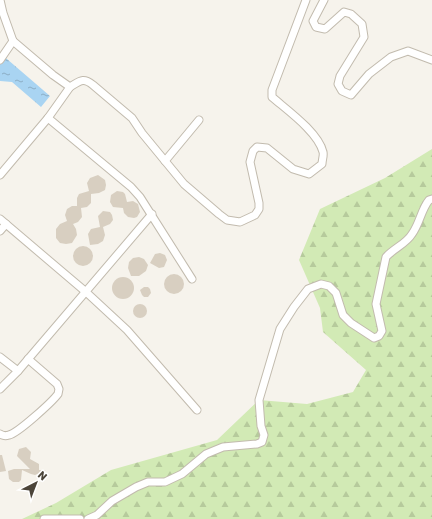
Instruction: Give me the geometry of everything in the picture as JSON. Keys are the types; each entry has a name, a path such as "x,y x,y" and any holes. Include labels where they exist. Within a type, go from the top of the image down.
{"lane":[{"path":"0,0 13,41 53,75 70,87"},
{"path":"0,175 48,118 70,87 82,80 93,85 132,118 142,133 184,184 219,214 227,220 240,222 255,215 259,209 259,203 250,162 253,151 258,147 268,148 293,169 309,174 322,164 323,152 318,142 303,124 272,97 272,90 306,0"},
{"path":"324,0 313,20 316,27 325,29 344,12 351,14 362,24 364,37 340,76 338,84 342,91 351,95 369,74 391,57 408,51 432,60"},
{"path":"0,60 13,41"},
{"path":"48,118 140,196 192,279"},
{"path":"165,161 199,120"},
{"path":"88,519 97,515 112,501 148,482 165,482 182,474 206,454 223,447 257,444 262,442 264,435 261,426 259,400 280,329 308,289 321,284 329,286 336,293 343,315 351,323 374,338 379,336 382,331 376,304 386,257 390,252 402,245 412,235 424,207 429,200 432,199"},
{"path":"0,389 18,371 152,214"},
{"path":"0,231 3,222 86,292 127,330 197,410"},
{"path":"0,357 18,371"},
{"path":"0,434 3,436 10,435 19,430 58,394 59,389 57,384 28,358"},
{"path":"44,519 80,519"}],"green space":[{"path":"432,149 432,519 22,519 56,503 111,470 217,440 259,400 307,404 353,392 366,370 323,332 320,308 299,260 320,209 385,178"}],"water":[{"path":"0,53 50,96 41,107 12,82 0,81"}],"building":[{"path":"98,175 105,180 105,190 99,193 91,194 91,203 87,207 81,208 82,217 78,222 73,224 77,235 72,243 60,243 56,238 56,229 60,224 67,221 65,215 67,209 72,206 77,206 77,198 79,194 89,191 87,183 90,178"},
{"path":"117,191 125,194 127,202 133,201 138,204 140,212 137,217 128,217 124,213 123,208 113,207 110,202 111,195"},
{"path":"103,211 110,212 113,220 110,224 103,227 105,235 103,241 98,244 90,245 88,234 91,229 100,227 98,216"},
{"path":"83,246 90,249 93,256 90,263 83,266 76,263 73,256 76,249"},
{"path":"160,253 165,255 167,260 164,267 159,268 150,263 155,254"},
{"path":"139,257 144,259 148,265 146,271 139,276 131,276 128,268 129,262 133,258"},
{"path":"174,274 181,277 184,284 181,291 174,294 167,291 164,284 167,277"},
{"path":"123,277 131,280 134,288 131,296 123,299 115,296 112,288 115,280"},
{"path":"144,287 148,287 150,289 151,293 148,297 144,297 140,290"},
{"path":"140,304 145,306 147,311 145,316 140,318 135,316 133,311 135,306"},
{"path":"26,447 31,452 30,459 39,464 39,470 46,470 35,475 22,470 21,480 19,482 13,482 9,479 8,471 14,469 30,469 17,456 19,449"},
{"path":"0,455 2,455 6,471 0,472"}]}
